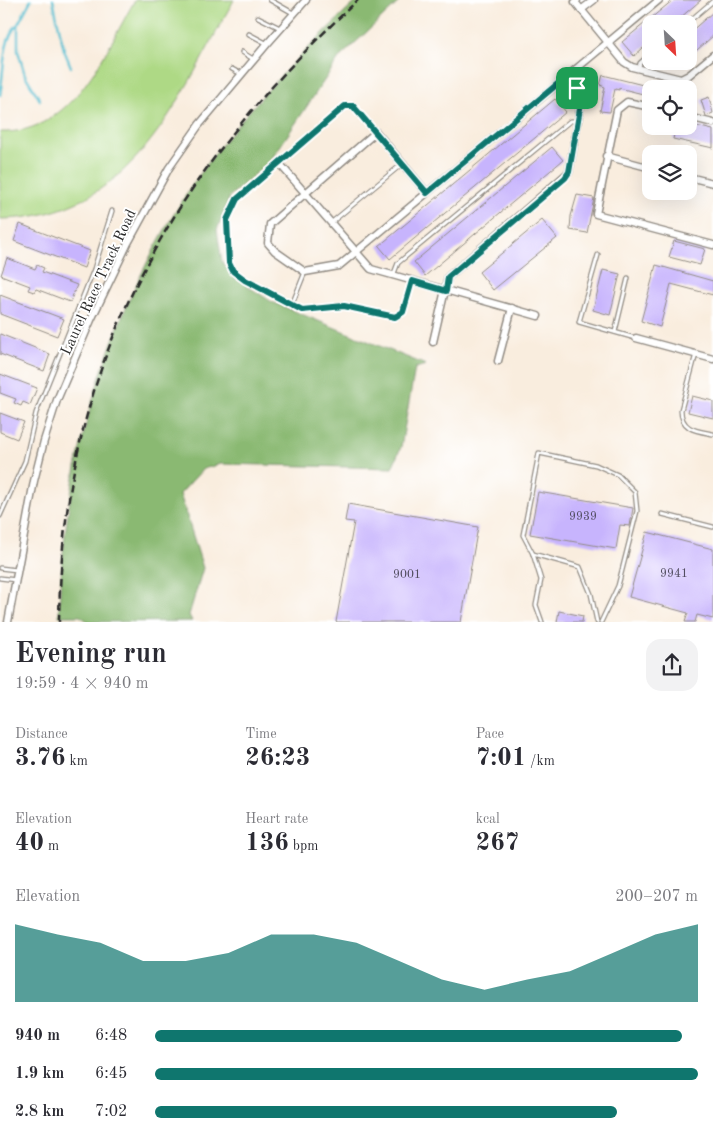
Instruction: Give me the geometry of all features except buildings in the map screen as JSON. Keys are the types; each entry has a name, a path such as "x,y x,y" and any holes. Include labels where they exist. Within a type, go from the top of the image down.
{"street":[{"name":"Laurel Race Track Road","path":"8,622 44,441 57,400 91,320 128,243 169,168 199,125 280,28 306,0"},
{"path":"582,10 594,0"},
{"path":"427,193 376,132 270,224 267,234 268,243 275,251 305,272 339,266 608,43 659,0"},
{"path":"576,1 624,62 638,69 681,79 689,75 713,55"},
{"path":"433,342 448,277 565,178 569,172 582,97 567,76"},
{"path":"642,105 632,102 619,106 606,156 596,214 713,245"},
{"path":"697,119 713,123"},
{"path":"606,156 642,166"},
{"path":"279,163 355,253 371,269 538,316"},
{"path":"697,179 713,183"},
{"path":"498,361 512,308"},
{"path":"636,338 713,359"}],"lane":[{"path":"270,0 294,13"},
{"path":"697,15 713,1"},
{"path":"258,17 280,28"},
{"path":"249,34 267,44"},
{"path":"242,52 254,59"},
{"path":"638,69 642,61"},
{"path":"232,69 241,74"},
{"path":"376,132 353,106 345,106 237,199 230,209 227,220 229,263 233,271 245,280 291,307 302,310 355,307 395,317 403,312 412,281"},
{"path":"393,276 398,263 570,122 578,122"},
{"path":"330,224 403,164"},
{"path":"0,516 25,461 36,413 94,269 112,211"},
{"path":"598,255 579,322 636,338"},
{"path":"291,307 305,272"},
{"path":"615,332 628,278"},
{"path":"696,353 682,410 682,419 686,426 691,429 713,434"},
{"path":"542,622 536,605 541,580 533,554 523,535 539,453 596,464 618,475 630,485 637,500 637,511 618,586 599,622"},
{"path":"662,514 713,527"},
{"path":"533,554 580,567 591,594 599,622"},
{"path":"0,568 18,570"},
{"path":"0,578 16,580"}],"green space":[{"path":"135,0 234,0 171,112 146,146 118,175 85,198 46,213 0,219 0,132 26,129 48,120 67,105 84,87 98,66"},
{"path":"358,0 401,0 340,57 271,160 230,196 217,230 222,262 235,278 272,302 426,365 415,368 401,447 392,468 221,464 203,469 180,494 203,568 189,615 192,621 89,622 80,616 59,616 62,561 69,505 94,397 111,344 157,243 204,168 244,117 288,68"}],"waterway":[{"path":"31,0 18,24 18,51 25,75 40,100"},
{"path":"53,0 64,50 71,67"},
{"path":"0,95 6,48 12,31 17,25"}],"railway":[{"path":"59,622 65,528 81,439 106,357 140,278 182,204 233,134 292,66 358,0"}],"route":[{"path":"567,76 577,88 582,101 569,172 565,178 448,277 446,291 412,281 403,312 395,317 344,306 302,310 291,307 233,271 229,263 227,220 230,209 237,199 345,106 353,106 427,193 567,76"}]}
